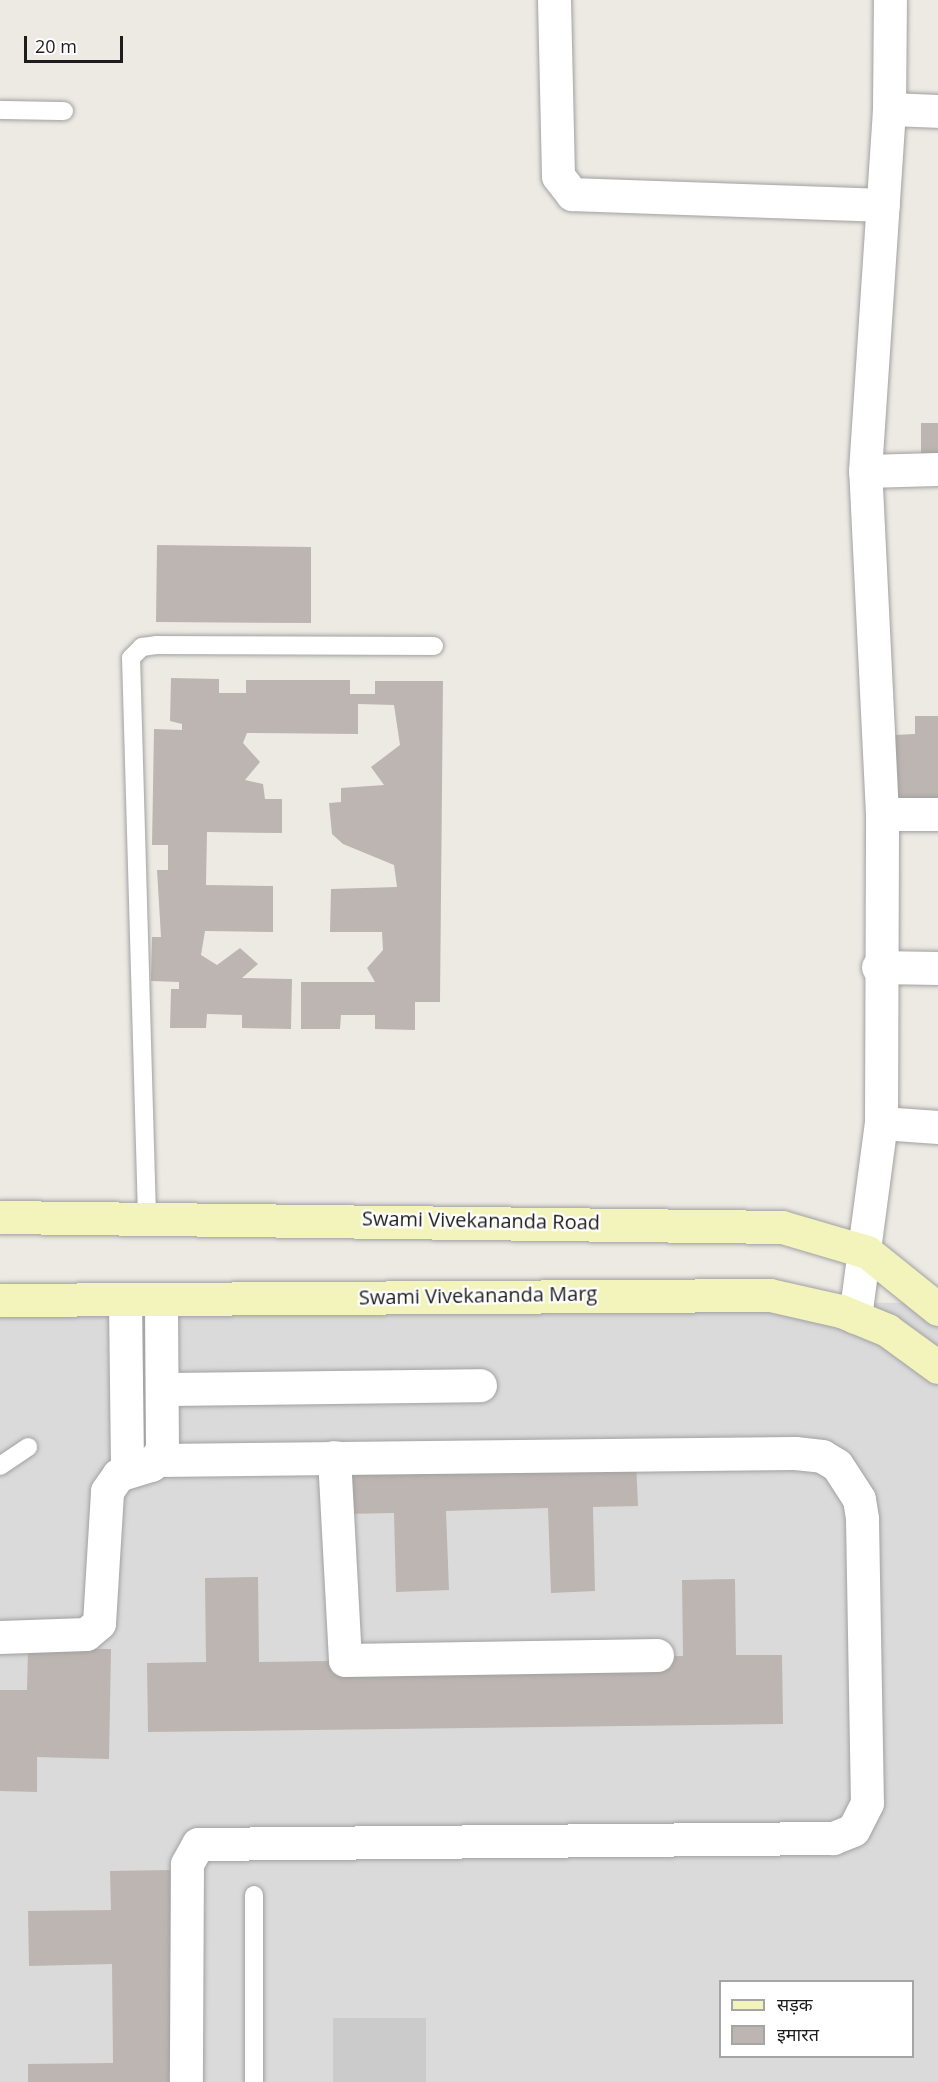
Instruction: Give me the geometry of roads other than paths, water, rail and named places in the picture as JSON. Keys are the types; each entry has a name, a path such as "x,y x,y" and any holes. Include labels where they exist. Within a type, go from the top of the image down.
{"street":[{"path":"554,0 558,176 572,194 882,205"},
{"path":"855,1317 867,1252 880,1123 878,967 882,814 865,471 889,109 890,0"},
{"path":"889,109 938,111"},
{"path":"865,471 938,469"},
{"path":"882,814 938,813"},
{"path":"878,967 938,968"},
{"path":"880,1123 938,1127"},
{"name":"Swami Vivekananda Road","path":"0,1217 147,1216 693,1222 782,1227 867,1252 930,1296"},
{"name":"Swami Vivekananda Marg","path":"0,1300 125,1301 759,1295 855,1317 887,1330 938,1367"},
{"path":"158,1460 166,1389 161,1300"},
{"path":"125,1301 127,1471"},
{"path":"166,1389 480,1385"},
{"path":"0,1637 95,1630 100,1614 107,1491 111,1480 127,1471 158,1460 795,1453 822,1456 837,1465 859,1499 862,1519 867,1803 853,1830 833,1838 198,1844 187,1864 186,2082"},
{"path":"334,1457 345,1660 657,1655"}],"lane":[{"path":"0,110 64,111"},
{"path":"147,1216 131,657 142,647 156,645 434,646"},
{"path":"0,1466 28,1447"},
{"path":"254,1895 254,2082"}]}
